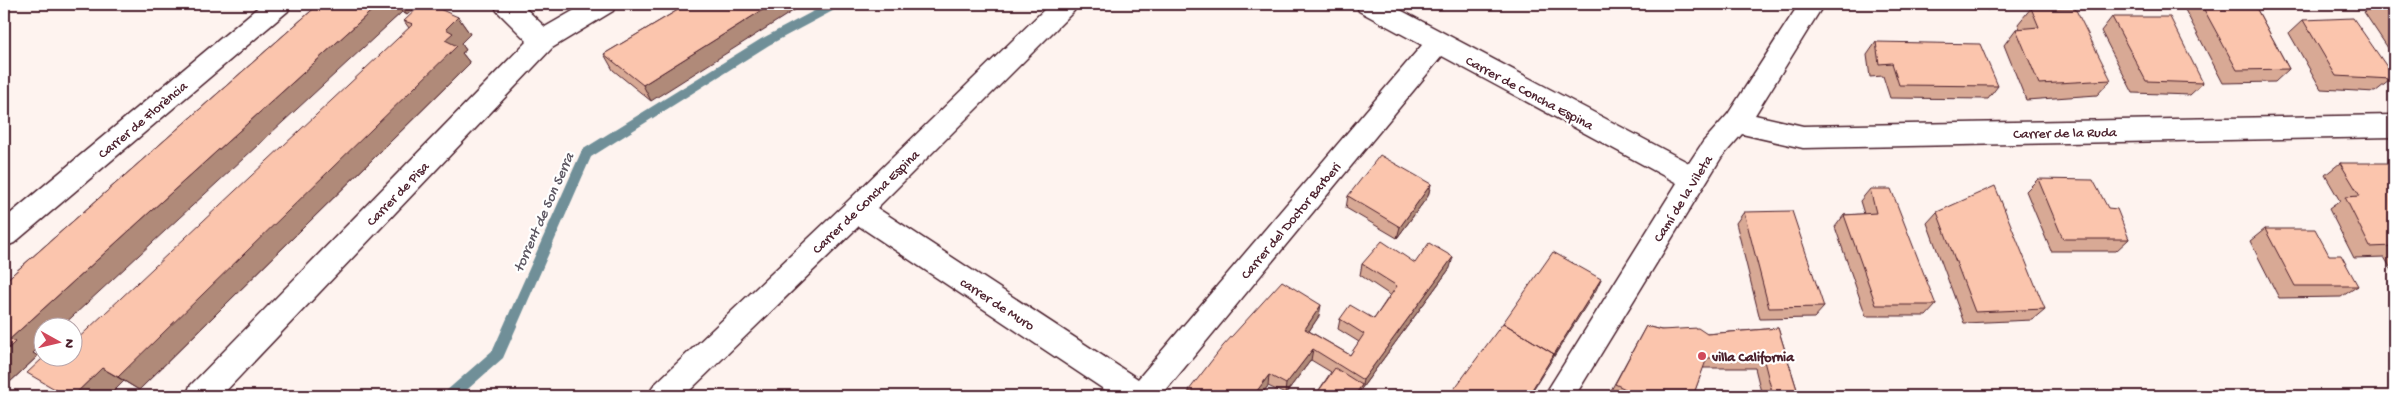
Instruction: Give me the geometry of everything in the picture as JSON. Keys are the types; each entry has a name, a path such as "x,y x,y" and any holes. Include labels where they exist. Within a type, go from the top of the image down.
{"street":[{"name":"Carrer de Florència","path":"4,235 280,4"},
{"path":"506,4 543,41"},
{"name":"Carrer de Pisa","path":"201,396 543,41 604,4"},
{"name":"Carrer de Concha Espina","path":"664,396 857,210 1065,4"},
{"name":"Carrer de Concha Espina","path":"1368,4 1694,179"},
{"name":"Camí de la Vileta","path":"1558,396 1712,150 1737,122 1812,4"},
{"name":"Carrer del Doctor Barberi","path":"1140,396 1438,43"},
{"name":"Carrer de la Ruda","path":"1737,122 1802,137 2394,126"},
{"name":"carrer de Muro","path":"857,210 1140,396"}],"building":[{"path":"319,4 379,4 32,318 10,339 15,342 4,353 4,282"},
{"path":"422,4 428,4 458,17 446,29 453,33 445,40 457,46 118,377 102,368 73,396 67,396 27,373 32,368 82,368 82,335 413,24 404,21"},
{"path":"688,4 772,4 643,85 604,54"},
{"path":"2201,4 2254,4 2289,69 2237,70"},
{"path":"2383,4 2394,4 2394,21"},
{"path":"2031,8 2075,8 2111,80 2039,84 2016,29 2039,27"},
{"path":"2112,17 2170,17 2203,83 2146,81"},
{"path":"2353,18 2394,77 2391,79 2336,76 2303,20"},
{"path":"1876,42 1980,44 1998,86 1899,85 1892,63 1879,64"},
{"path":"1380,155 1431,184 1400,227 1348,196"},
{"path":"2340,163 2388,163 2394,174 2394,246 2370,247 2345,197 2360,196"},
{"path":"2038,179 2093,180 2108,208 2117,209 2129,239 2063,239"},
{"path":"1995,186 2045,309 1975,312 1937,212"},
{"path":"1870,189 1891,189 1936,305 1876,305 1844,215 1876,213"},
{"path":"1792,211 1824,307 1769,308 1744,212"},
{"path":"2265,229 2315,229 2329,255 2341,255 2358,286 2295,286"},
{"path":"1382,241 1415,263 1429,243 1453,257 1363,380 1313,349 1286,384 1269,375 1253,396 1198,396 1189,390 1223,346 1282,281 1321,305 1305,329 1350,355 1364,334 1340,319 1350,305 1374,319 1397,286 1362,264"},
{"path":"1553,252 1601,279 1553,356 1554,354 1503,323"},
{"path":"1503,323 1554,354 1528,396 1449,396"},
{"name":"villa California","path":"1646,326 1661,330 1698,328 1707,334 1778,328 1799,396 1773,396 1763,357 1707,358 1693,396 1640,396 1615,384"},
{"path":"1335,368 1362,385 1354,396 1315,396"}],"waterway":[{"name":"torrent de Son Serra","path":"450,396 498,354 586,154 765,42 836,4"}],"place":[{"name":"villa California","path":"1702,356"}]}
